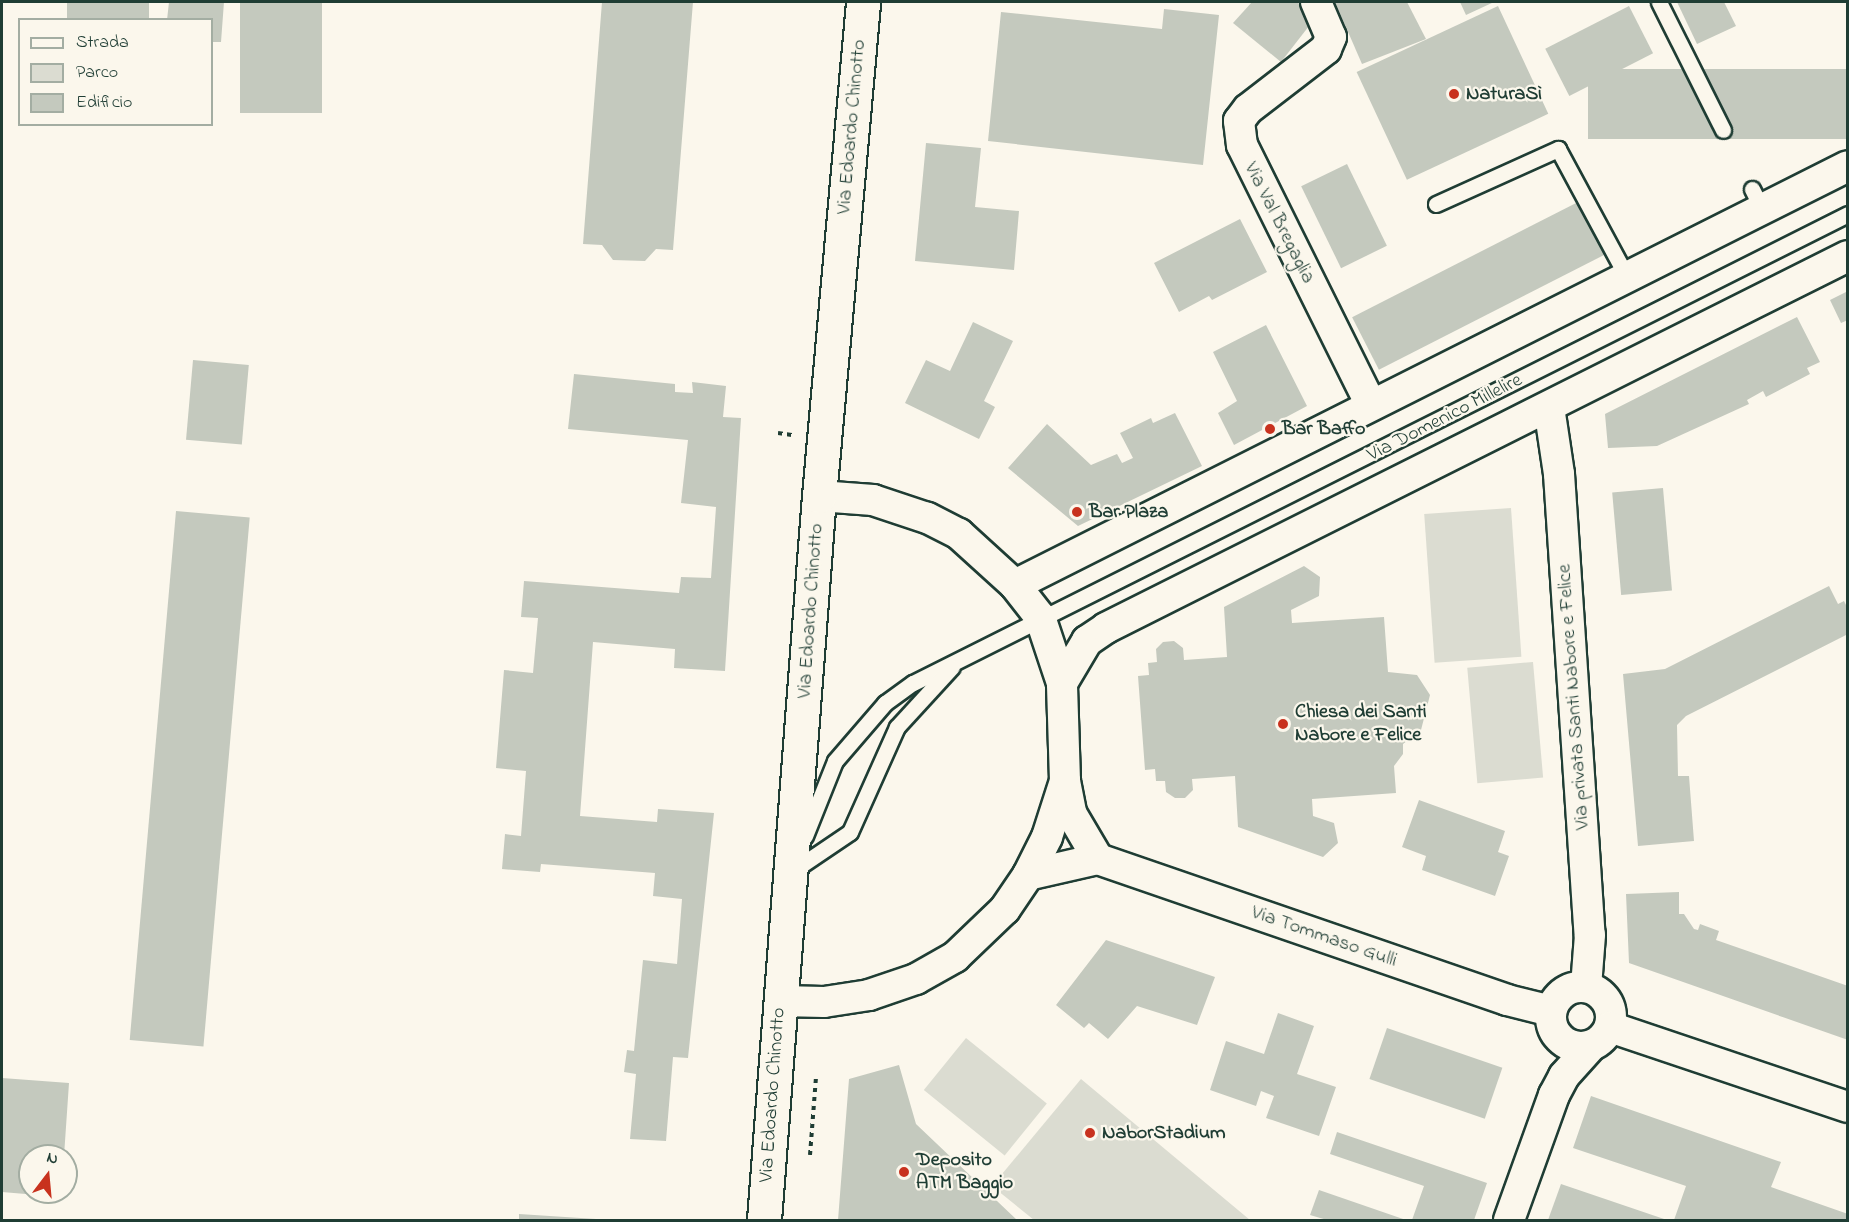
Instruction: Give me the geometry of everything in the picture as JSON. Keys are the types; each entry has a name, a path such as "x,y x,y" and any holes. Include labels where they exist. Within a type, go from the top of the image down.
{"street":[{"name":"Via Edoardo Chinotto","path":"764,1221 819,496 862,2"},
{"name":"Via Val Bregaglia","path":"1316,2 1331,37 1326,49 1248,109 1239,122 1242,145 1371,405"},
{"path":"1015,585 1628,277 1757,199 1848,166"},
{"name":"Via Domenico Millelire","path":"1062,683 1087,641 1106,628 1848,256"},
{"name":"Via privata Santi Nabore e Felice","path":"1550,407 1559,474 1590,935 1586,987"},
{"path":"819,496 873,500 927,518 959,534 1015,585 1040,617 1062,683 1066,713 1065,781 1071,813 1098,859 1028,875"},
{"path":"780,1001 824,1002 869,995 916,979 954,957 1005,909 1028,875 1047,837 1065,781"},
{"name":"Via Tommaso Gulli","path":"1098,859 1507,1000 1551,1011"},
{"path":"1509,1221 1554,1095 1564,1076 1600,1037 1607,1001 1586,987 1559,995 1551,1011 1550,1022 1561,1040 1570,1046 1600,1037 1848,1107"}],"lane":[{"path":"1659,2 1723,130"},
{"path":"1436,204 1558,149 1628,277"},
{"name":"Via Domenico Millelire","path":"791,872 835,761 885,703 913,683 1040,617 1848,214"},
{"path":"791,872 850,832 897,727 956,662"}],"path":[{"path":"778,433 796,435"},
{"path":"810,1155 816,1077"}],"green space":[{"path":"1511,508 1521,657 1435,663 1424,514"},
{"path":"1533,662 1543,778 1477,783 1467,668"},
{"path":"966,1038 1047,1103 1005,1156 924,1090"},
{"name":"NaborStadium","path":"1081,1079 1250,1220 1034,1220 992,1186"}],"building":[{"path":"67,2 149,2 149,18 67,18"},
{"path":"169,2 224,2 221,42 213,42 213,18 167,18"},
{"path":"240,2 322,2 322,113 240,113"},
{"path":"602,2 693,2 673,250 656,249 645,261 613,260 602,245 583,244"},
{"path":"1252,2 1297,2 1316,17 1281,62 1233,23"},
{"path":"1335,2 1407,2 1426,39 1362,64"},
{"path":"1460,2 1494,2 1466,15"},
{"path":"1677,2 1724,2 1736,26 1697,44"},
{"name":"NaturaSì","path":"1498,6 1548,114 1407,180 1357,72"},
{"path":"1629,6 1653,53 1569,96 1545,49"},
{"path":"1164,9 1219,15 1203,165 988,141 1001,12 1162,29"},
{"path":"1588,69 1848,69 1848,139 1588,139"},
{"path":"926,143 981,148 975,207 1019,211 1014,270 915,261"},
{"path":"1347,164 1387,246 1341,268 1301,186"},
{"path":"1582,200 1609,253 1379,370 1352,317"},
{"path":"1240,219 1267,272 1212,300 1209,296 1179,312 1154,263"},
{"path":"1848,291 1848,320 1841,323 1830,300"},
{"path":"1797,317 1820,362 1807,368 1810,374 1766,397 1763,391 1747,400 1749,404 1657,446 1608,448 1605,414"},
{"path":"973,322 1013,341 984,401 995,407 979,439 905,403 926,360 950,371"},
{"path":"1266,325 1307,406 1234,445 1218,413 1237,401 1213,352"},
{"path":"193,360 249,365 242,445 186,440"},
{"path":"574,374 675,384 675,392 693,393 692,382 726,386 723,417 741,418 725,671 674,668 675,649 593,642 580,816 657,822 658,809 714,813 688,1058 673,1057 666,1141 630,1139 636,1074 624,1072 627,1050 634,1051 643,960 677,964 682,899 653,896 655,873 541,864 540,872 502,869 505,834 521,836 526,771 496,768 504,670 533,673 538,618 521,617 524,581 679,593 681,577 711,578 716,507 681,503 688,440 568,429"},
{"path":"1175,413 1202,466 1078,526 1008,468 1047,424 1091,465 1117,454 1122,463 1133,458 1120,433 1151,418 1153,423"},
{"path":"1663,488 1672,591 1621,595 1612,492"},
{"path":"176,511 250,517 203,1046 130,1040"},
{"name":"Chiesa dei Santi Nabore e Felice","path":"1304,566 1320,577 1319,596 1291,610 1292,623 1384,617 1388,672 1417,675 1430,695 1421,730 1403,744 1403,754 1394,766 1396,793 1312,799 1313,816 1334,823 1338,843 1323,857 1238,827 1235,776 1192,779 1193,790 1185,798 1175,798 1166,792 1165,781 1156,781 1155,769 1145,770 1138,676 1149,675 1148,663 1157,662 1156,649 1163,642 1174,641 1183,648 1184,660 1227,657 1224,607"},
{"path":"1829,586 1838,604 1844,601 1848,609 1848,634 1686,716 1677,725 1678,776 1689,776 1694,841 1638,846 1623,674 1665,669"},
{"path":"1419,800 1505,831 1498,852 1509,856 1495,896 1422,870 1426,856 1402,847"},
{"path":"1679,892 1679,914 1684,914 1694,929 1698,930 1700,924 1719,931 1716,940 1848,986 1848,1040 1629,963 1626,894"},
{"path":"1106,940 1215,977 1197,1025 1137,1006 1108,1039 1089,1023 1084,1028 1056,1005"},
{"path":"1278,1013 1314,1026 1297,1074 1336,1087 1319,1136 1266,1118 1274,1096 1261,1091 1256,1106 1210,1090 1226,1041 1264,1054"},
{"path":"1387,1028 1502,1068 1485,1119 1369,1079"},
{"name":"Deposito ATM Baggio","path":"899,1065 916,1124 1017,1220 838,1220 849,1079"},
{"path":"2,1078 69,1083 65,1144 18,1144 18,1193 2,1192"},
{"path":"1591,1096 1781,1162 1771,1187 1848,1214 1848,1220 1674,1220 1686,1186 1573,1148"},
{"path":"1337,1132 1487,1183 1474,1220 1412,1220 1424,1186 1330,1154"},
{"path":"1561,1184 1667,1220 1548,1220"},
{"path":"1319,1190 1406,1220 1327,1220 1310,1215"},
{"path":"519,1214 596,1219 596,1220 519,1220"}],"place":[{"name":"NaturaSì","path":"1454,94"},
{"name":"Bar Baffo","path":"1270,429"},
{"name":"Bar Plaza","path":"1077,512"},
{"name":"Chiesa dei Santi Nabore e Felice","path":"1283,724"},
{"name":"NaborStadium","path":"1090,1133"},
{"name":"Deposito ATM Baggio","path":"904,1172"}]}
